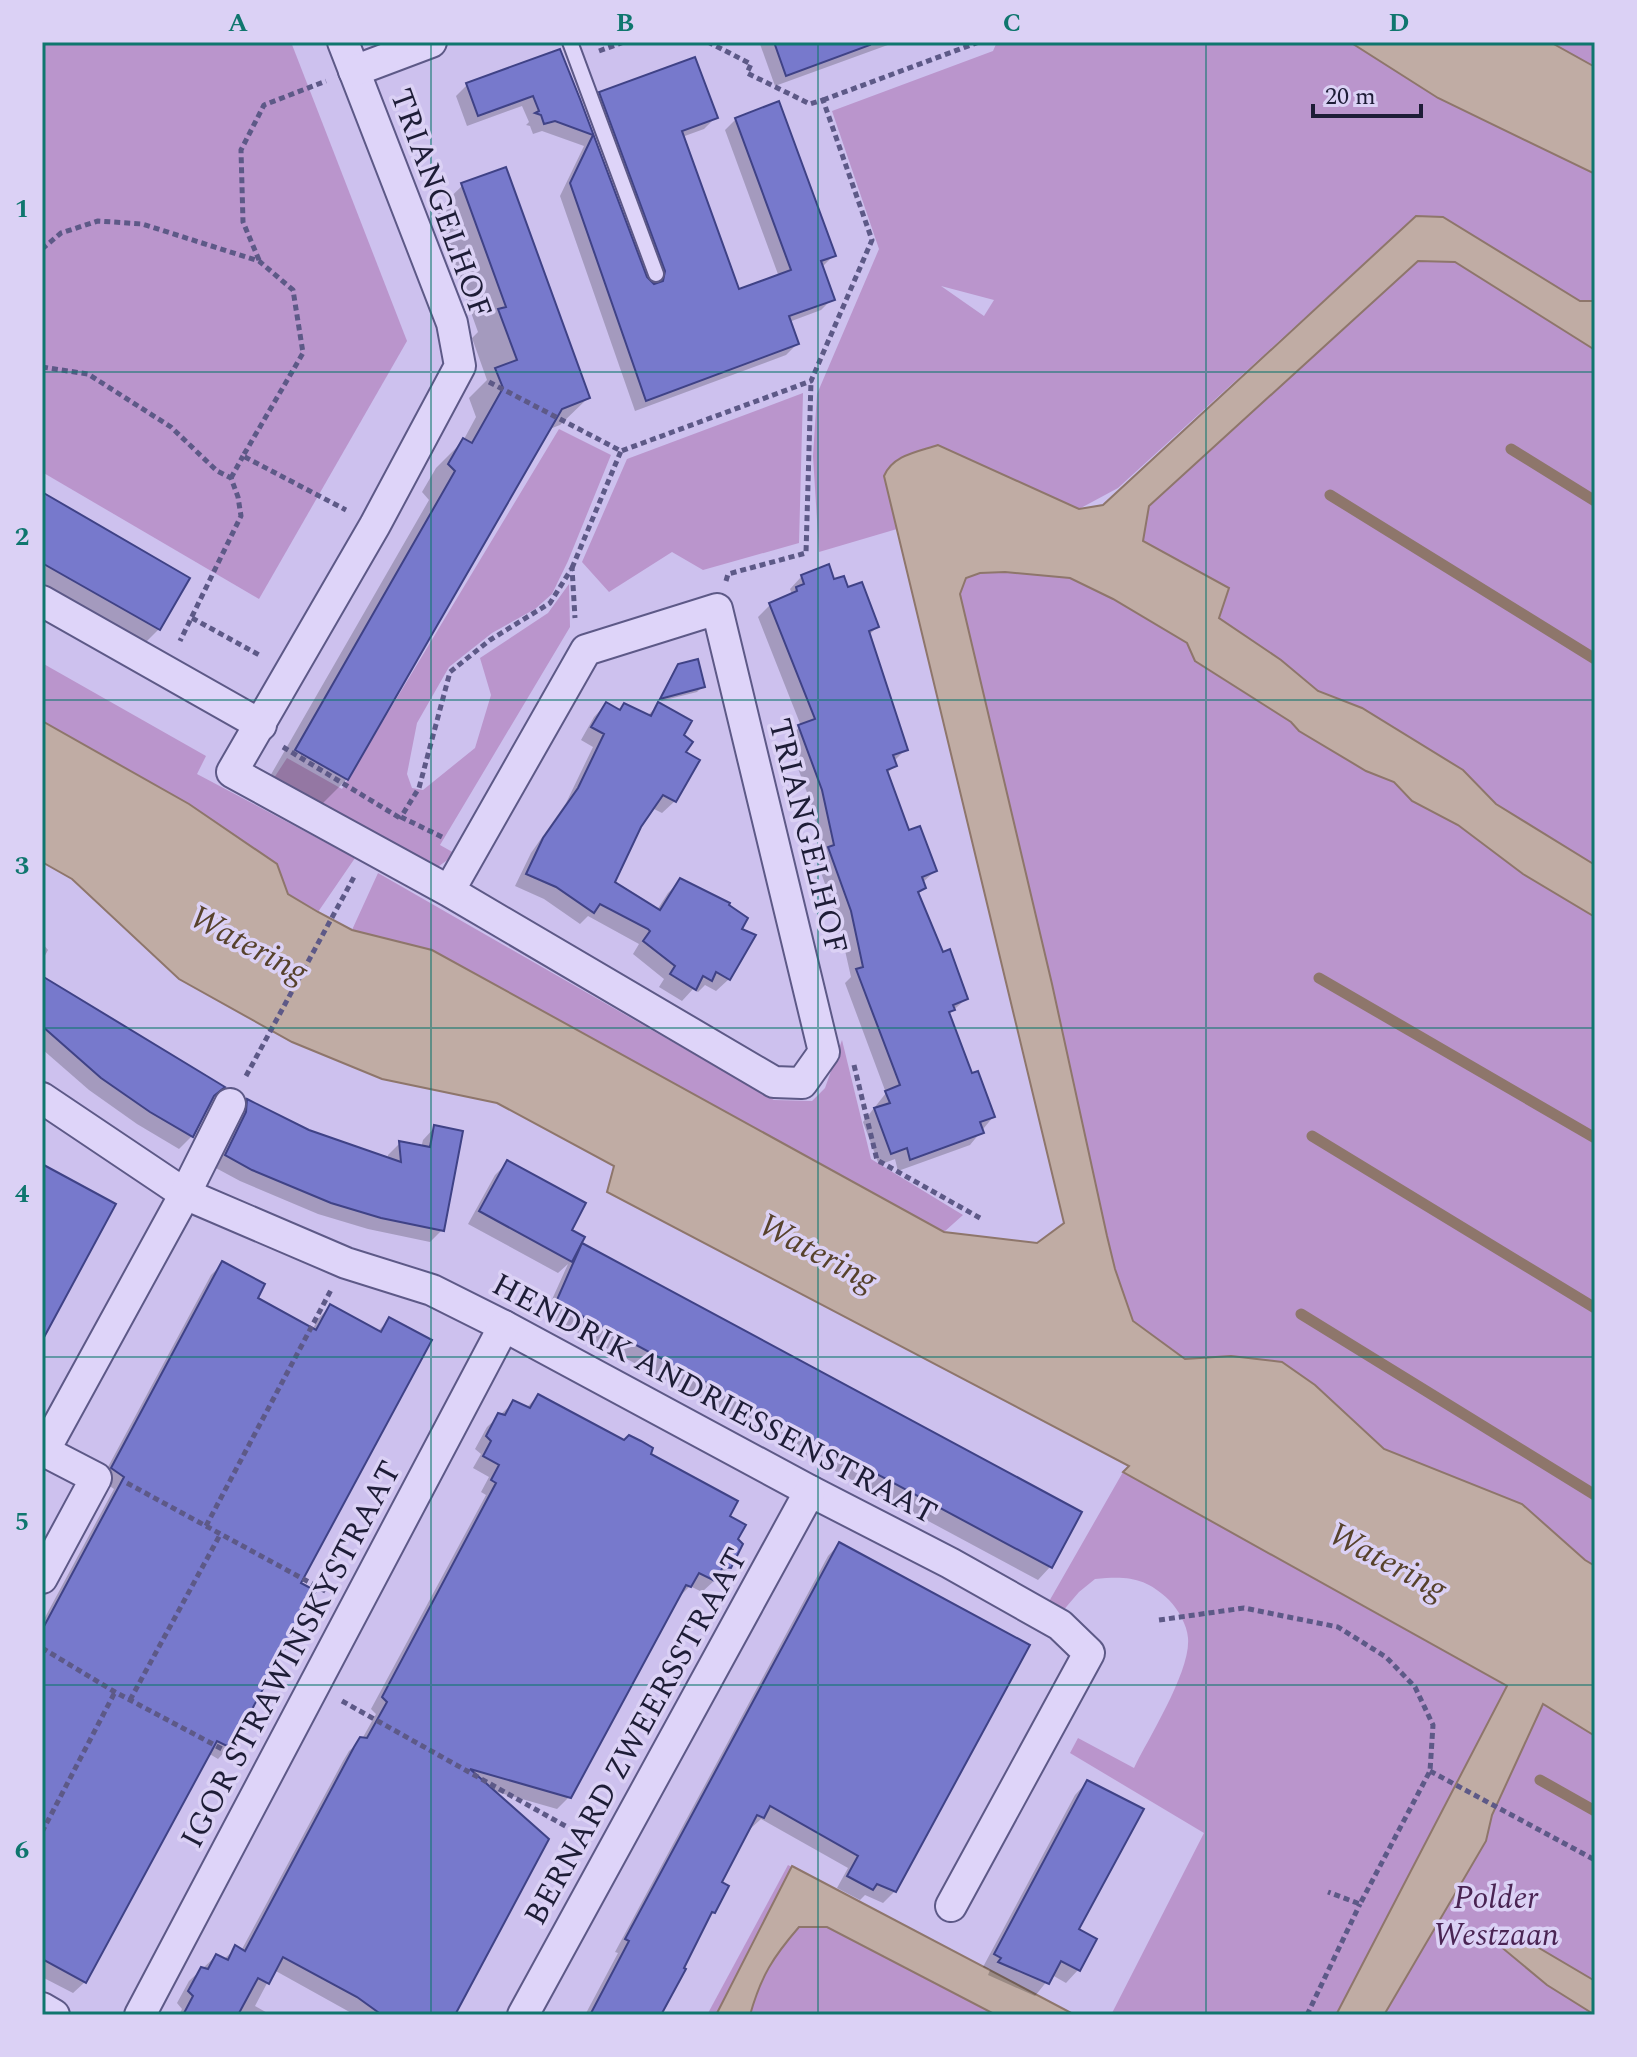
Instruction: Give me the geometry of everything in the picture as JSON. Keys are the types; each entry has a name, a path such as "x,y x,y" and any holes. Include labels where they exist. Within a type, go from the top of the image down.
{"street":[{"name":"TRIANGELHOF","path":"343,42 452,323 460,366 375,525 232,772 449,891 774,1082 802,1083 824,1052 717,609"},
{"path":"354,71 431,42"},
{"path":"42,601 166,670 259,728"},
{"path":"449,891 586,650 717,609"},
{"name":"HENDRIK ANDRIESSENSTRAAT","path":"42,1098 185,1194 346,1263 432,1290 950,1563 1060,1625 1089,1653 951,1906"},
{"path":"42,1578 96,1478 43,1451 185,1194 230,1104"},
{"name":"IGOR STRAWINSKYSTRAAT","path":"140,2015 504,1326"},
{"name":"BERNARD ZWEERSSTRAAT","path":"523,2015 810,1491"},
{"path":"42,2008 54,2015"}],"lane":[{"path":"570,42 656,274"}],"path":[{"path":"708,42 751,64 747,73 810,104 979,42"},
{"path":"259,261 243,222 241,150 264,105 354,71"},
{"path":"717,609 728,574 806,553 811,381 872,240 823,100"},
{"path":"42,249 61,233 98,221 142,224 259,261 293,290 303,353 231,478"},
{"path":"460,366 621,451"},
{"path":"42,367 88,374 171,427 217,471 231,478 241,516 166,670"},
{"path":"230,1104 335,914 374,850 401,817 419,788 450,672 490,640 550,603 572,568 621,451 811,381"},
{"path":"243,456 375,525"},
{"path":"572,568 575,617 586,650"},
{"path":"192,618 292,672"},
{"path":"259,728 401,817 471,852"},
{"path":"820,1036 846,1036 877,1160 980,1218"},
{"path":"206,1526 346,1263"},
{"path":"96,1478 111,1475 354,1606"},
{"path":"130,1700 221,1533"},
{"path":"1159,1620 1244,1608 1338,1627 1386,1657 1415,1687 1433,1725 1430,1771 1360,1904 1307,2015"},
{"path":"42,1648 115,1692 268,1773"},
{"path":"315,1686 613,1853"},
{"path":"42,1832 115,1692"},
{"path":"1430,1771 1595,1860"},
{"path":"1328,1892 1360,1904"}],"green space":[{"path":"42,42 291,42 407,341 259,599 42,472"},
{"path":"997,42 1350,42 1438,98 1595,174 1595,301 1580,301 1416,216 1118,488 1079,509 938,445 884,476 897,529 819,552 813,456 817,394 879,249 832,111 993,51","holes":["941,286 994,300 984,316"]},
{"path":"1550,42 1595,42 1595,67"},
{"path":"1418,261 1455,262 1595,350 1595,865 1496,804 1463,770 1362,708 1318,691 1281,660 1219,618 1142,541 1149,506"},
{"path":"803,393 799,543 703,570 672,552 609,592 582,562 627,459"},
{"path":"559,429 611,455 568,561 552,594 535,609 492,633 449,667 417,723 407,774 412,788 423,790 475,748 491,695 480,658 548,613 569,584 570,627 440,845 456,854 439,866 426,866 274,778 287,758 342,789"},
{"name":"Polder Westzaan","path":"980,573 1070,578 1113,599 1188,643 1195,662 1291,722 1299,731 1366,771 1394,782 1412,801 1458,825 1523,874 1595,917 1595,2015 1111,2015 1204,1833 1070,1753 1078,1738 1134,1768 1176,1685 1187,1652 1187,1633 1179,1613 1160,1592 1143,1582 1126,1578 1095,1579 1061,1613 1047,1605 1123,1472 1506,1686 1522,1504 1384,1449 1315,1385 1282,1362 1231,1356 1185,1359 1133,1321 1107,1236 1052,984 960,594 966,578"},
{"path":"42,663 206,756 197,774 355,858 318,912 288,894 277,864 189,804 42,721"},
{"path":"378,873 774,1100 812,1101 825,1088 842,1040 871,1159 963,1215 944,1232 432,950 352,930"},
{"path":"788,1865 1065,2015 707,2015"}],"water":[{"path":"1350,42 1550,42 1595,67 1595,174 1438,98"},
{"name":"Watering","path":"1416,216 1443,217 1580,301 1595,301 1595,350 1455,262 1418,261 1149,506 1143,541 1229,588 1219,618 1281,660 1318,691 1362,708 1463,770 1496,804 1595,865 1595,917 1523,874 1458,825 1412,801 1394,782 1366,771 1299,731 1291,722 1195,661 1187,643 1113,599 1070,578 1005,572 980,573 966,578 960,594 1052,984 1107,1236 1133,1321 1185,1359 1231,1356 1282,1362 1315,1385 1384,1449 1522,1504 1595,1566 1595,1736 1543,1704 1492,1815 1486,1841 1384,2015 1336,2015 1507,1686 1123,1472 1129,1466 607,1192 614,1166 497,1103 382,1079 292,1042 179,979 72,879 42,862 42,721 189,804 277,864 288,894 352,930 432,950 944,1232 1037,1243 1064,1223 884,476 893,463 914,452 938,445 1079,509 1103,505"},
{"path":"792,1866 1075,2015 996,2015 827,1927 799,1927 769,1968 750,2015 716,2015"},
{"path":"1505,1928 1595,1981 1595,2015 1547,1985 1494,1941"}],"building":[{"path":"774,42 869,42 870,45 786,76"},
{"path":"560,49 580,99 647,277 654,284 663,281 665,271 599,92 695,57 718,118 682,131 739,289 791,270 735,118 779,101 836,256 821,261 835,300 789,316 799,344 646,401 570,183 593,135 555,121 544,124 541,115 535,113 539,111 533,96 478,116 466,83"},
{"path":"506,167 590,398 562,409 348,780 295,750 455,471 448,464 463,438 472,443 503,388 495,368 517,360 498,309 506,307 461,183"},
{"path":"42,492 190,578 160,630 42,563"},
{"path":"829,564 834,579 844,576 848,587 862,582 879,627 869,631 908,750 893,755 897,766 887,770 909,830 920,826 937,871 922,877 926,888 918,892 943,952 950,949 968,999 953,1005 955,1010 949,1012 972,1073 978,1071 995,1117 980,1122 984,1133 910,1160 907,1148 891,1154 874,1108 890,1103 885,1091 900,1085 856,969 863,967 851,911 828,847 834,845 822,790 798,725 815,719 769,603 797,591 796,587 804,584 801,575"},
{"path":"698,659 705,687 660,699 678,664"},
{"path":"606,702 620,710 624,703 651,716 658,702 692,721 684,735 693,742 686,752 700,760 676,802 663,795 641,827 615,882 660,910 680,878 730,903 748,918 742,929 756,935 730,980 716,972 712,981 703,976 696,990 670,974 675,966 643,941 650,931 648,929 600,904 594,913 556,887 526,874 543,838 578,788 604,734 591,727"},
{"path":"42,976 225,1087 214,1096 193,1137 101,1078 42,1026"},
{"path":"247,1099 309,1130 401,1162 399,1141 430,1147 434,1125 463,1131 444,1231 381,1218 331,1203 252,1170 225,1155 246,1112"},
{"path":"507,1160 586,1203 572,1230 585,1237 572,1262 479,1211"},
{"path":"42,1164 116,1204 42,1341"},
{"path":"582,1243 1082,1512 1052,1568 556,1302"},
{"path":"222,1261 265,1284 258,1298 316,1330 330,1304 381,1332 389,1317 432,1340 301,1583 316,1591 231,1748 217,1741 86,1983 42,1959 42,1630 124,1477 111,1468"},
{"path":"538,1394 624,1440 629,1435 641,1441 653,1448 651,1454 738,1501 730,1516 746,1525 738,1539 743,1544 731,1568 723,1567 715,1581 699,1573 691,1587 686,1585 571,1798 470,1769 549,1839 455,2015 382,2015 357,1997 283,1957 269,1984 258,1978 238,2015 183,2015 193,1996 188,1991 201,1967 208,1969 216,1954 228,1960 235,1945 245,1951 354,1747 360,1737 367,1738 387,1702 382,1697 496,1483 491,1480 499,1465 483,1456 491,1441 486,1436 498,1413 505,1415 513,1400 530,1408"},
{"path":"839,1542 1030,1645 896,1892 877,1884 873,1890 847,1876 858,1856 770,1806 764,1818 757,1815 722,1882 729,1886 715,1913 712,1912 661,2015 590,2015 629,1941 625,1939"},
{"path":"1087,1780 1144,1809 1079,1929 1097,1939 1080,1971 1061,1961 1049,1984 998,1962 1001,1958 994,1954"}],"waterway":[{"path":"1511,449 1595,501"},
{"path":"1330,495 1595,659"},
{"path":"1319,978 1595,1138"},
{"path":"1312,1136 1595,1308"},
{"path":"1301,1314 1595,1495"},
{"path":"1540,1780 1595,1811"}]}
